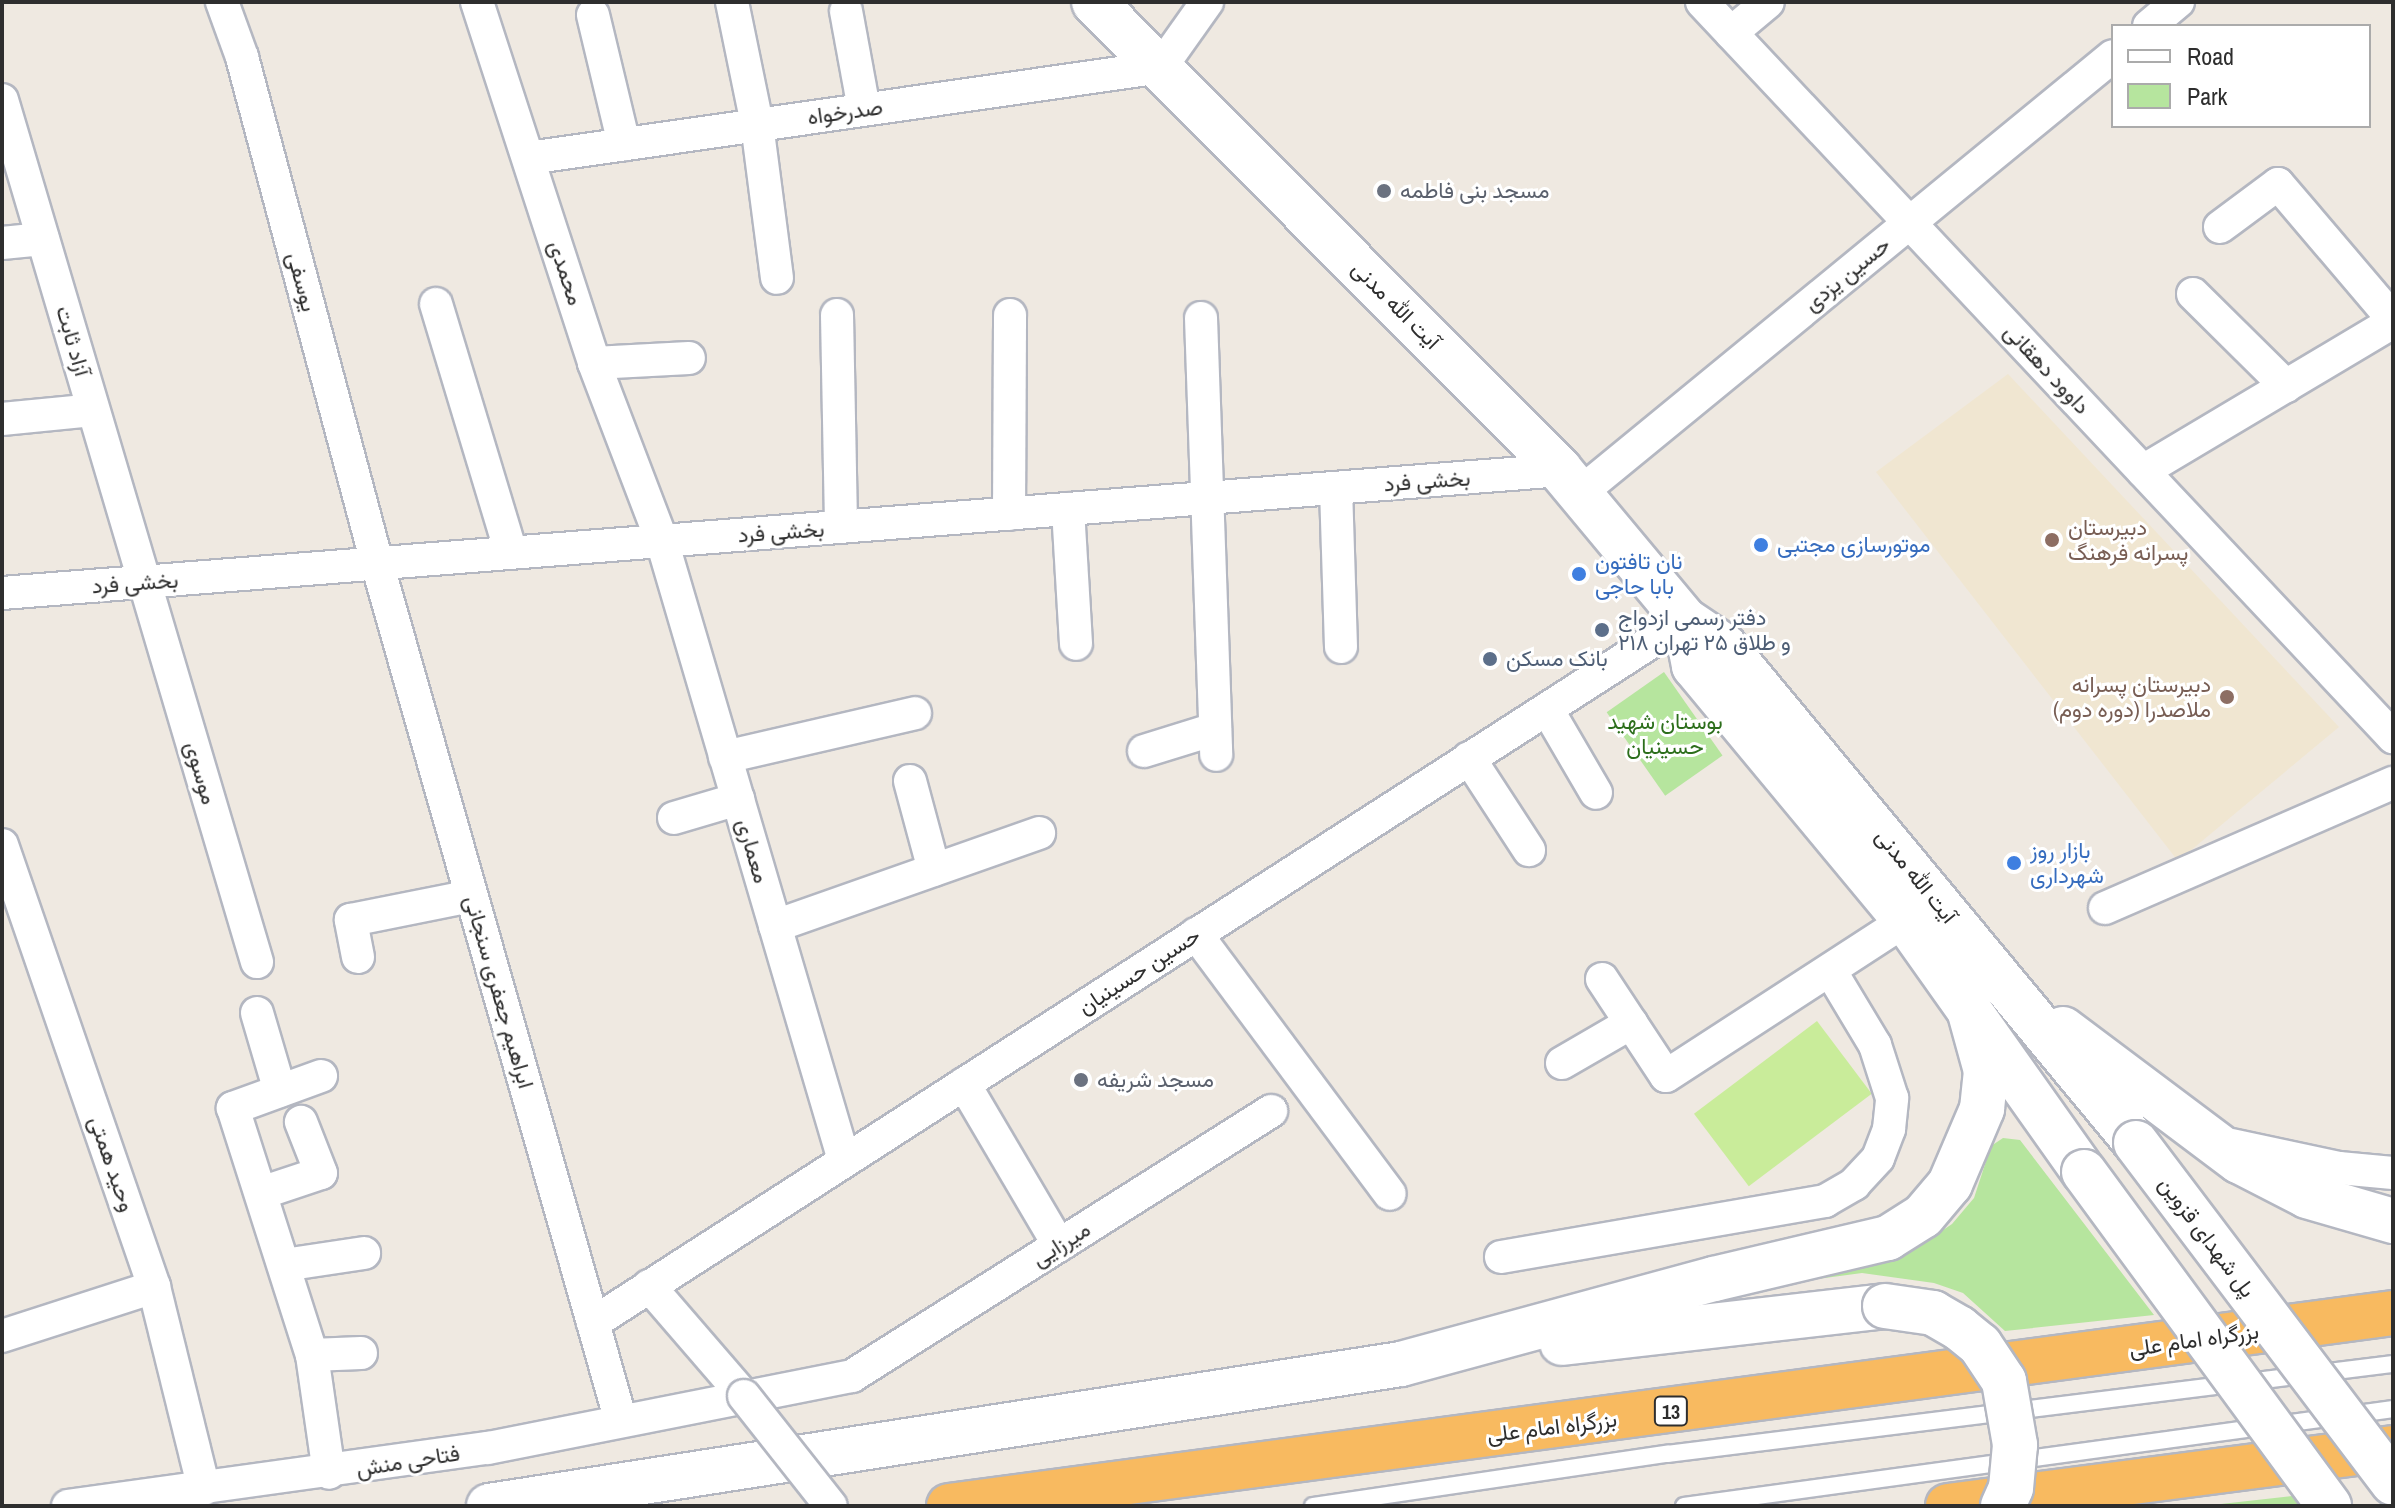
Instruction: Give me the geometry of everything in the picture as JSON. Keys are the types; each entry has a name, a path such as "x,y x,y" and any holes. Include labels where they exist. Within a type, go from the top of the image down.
{"highway":[{"name":"بزرگراه امام علی","path":"949,1506 2393,1313"},
{"path":"1948,1506 2393,1448"}],"main road":[{"name":"آیت الله مدنی","path":"1094,2 1570,482 1685,620 1694,666 1921,910 1982,989 2136,1143"},
{"name":"آیت الله مدنی","path":"1982,989 2084,1172 2329,1506"},
{"path":"1982,989 2212,1141 2307,1196 2393,1221"},
{"path":"1401,1364 1714,1279 1888,1238 1923,1216 1967,1154 1982,1109 1986,1071 1982,989"},
{"name":"پل شهدای قزوین","path":"2136,1143 2393,1483"},
{"path":"489,1506 1401,1364 1885,1306 1933,1313 1959,1328 1980,1345 2004,1381 2015,1445 2011,1488 2003,1506"}],"street":[{"name":"یوسفی","path":"222,2 242,57 377,563"},
{"name":"محمدی","path":"477,2 594,363 662,541"},
{"path":"732,2 757,124 777,278"},
{"path":"1161,67 1207,2"},
{"name":"داوود دهقانی","path":"1702,2 2393,737"},
{"path":"1731,33 1768,2"},
{"path":"2151,24 2178,2"},
{"path":"846,11 864,109"},
{"path":"593,15 624,144"},
{"name":"حسین یزدی","path":"1570,482 1910,223 2111,58"},
{"name":"صدرخواه","path":"529,158 1161,67"},
{"name":"آزاد ثابت","path":"2,100 10,153 43,239 144,583"},
{"path":"2143,471 2393,320 2278,184 2220,227"},
{"path":"2,243 43,239"},
{"path":"2193,294 2286,386"},
{"path":"436,304 511,552"},
{"path":"837,315 841,527"},
{"path":"1009,514 1010,315"},
{"path":"1144,751 1215,742 1201,318"},
{"path":"594,363 689,358"},
{"path":"2,419 93,410"},
{"name":"بخشی فرد","path":"2,593 1336,488 1570,482"},
{"path":"1336,488 1341,647"},
{"path":"1068,509 1076,644"},
{"name":"معماری","path":"662,541 844,1160"},
{"name":"ابراهیم جعفری سنجانی","path":"377,563 621,1421"},
{"name":"موسوی","path":"144,583 257,962"},
{"name":"حسین حسینیان","path":"593,1323 1685,620"},
{"path":"1547,709 1596,793"},
{"path":"725,757 915,713"},
{"path":"1469,758 1529,850"},
{"path":"910,781 934,870"},
{"path":"2105,908 2393,783"},
{"path":"674,818 738,799"},
{"path":"775,926 1039,833"},
{"name":"وحید همتی","path":"2,845 154,1287 204,1489"},
{"path":"358,957 351,920 471,896"},
{"path":"1602,979 1666,1076 1921,910"},
{"path":"1196,934 1390,1194"},
{"path":"1501,1257 1825,1201 1854,1184 1878,1158 1889,1129 1892,1098 1875,1045 1830,970"},
{"path":"257,1013 280,1091"},
{"path":"1562,1063 1631,1023"},
{"path":"321,1076 233,1108 312,1355 329,1473"},
{"path":"964,1084 1059,1245"},
{"name":"میرزایی","path":"852,1376 1271,1111"},
{"path":"261,1193 321,1173 301,1122"},
{"path":"2212,1141 2339,1168 2393,1173"},
{"path":"284,1265 364,1253"},
{"path":"649,1286 744,1396 831,1506"},
{"path":"2,1336 154,1287"},
{"path":"312,1355 361,1353"},
{"name":"فتاحی منش","path":"68,1506 329,1473 852,1376"}],"lane":[{"path":"1313,1506 1667,1454 2393,1364"},
{"path":"1684,1506 2393,1409"}],"shaded area":[{"path":"2008,374 2339,727 2178,861 1876,472"}],"green space":[{"name":"بوستان شهید حسینیان","path":"1664,672 1723,756 1665,796 1607,712"},
{"path":"1817,1021 1872,1094 1749,1186 1694,1114"},
{"path":"2003,1138 2020,1140 2154,1315 2005,1331 1963,1293 1934,1283 1862,1273 1810,1280 1906,1255 1952,1224 1974,1198 1991,1146"},
{"path":"2292,1496 2299,1506 2203,1506"}],"place":[{"name":"مسجد بنی فاطمه","path":"1384,191"},
{"name":"دبیرستان پسرانه فرهنگ","path":"2052,540"},
{"name":"موتورسازی مجتبی","path":"1761,545"},
{"name":"نان تافتون بابا حاجی","path":"1579,574"},
{"name":"دفتر رسمی ازدواج ۲۱۸ و طلاق ۲۵ تهران","path":"1602,630"},
{"name":"بانک مسکن","path":"1490,659"},
{"name":"دبيرستان پسرانه ملاصدرا (دوره دوم)","path":"2227,697"},
{"name":"بازار روز شهرداری","path":"2014,863"},
{"name":"مسجد شریفه","path":"1081,1080"}]}
